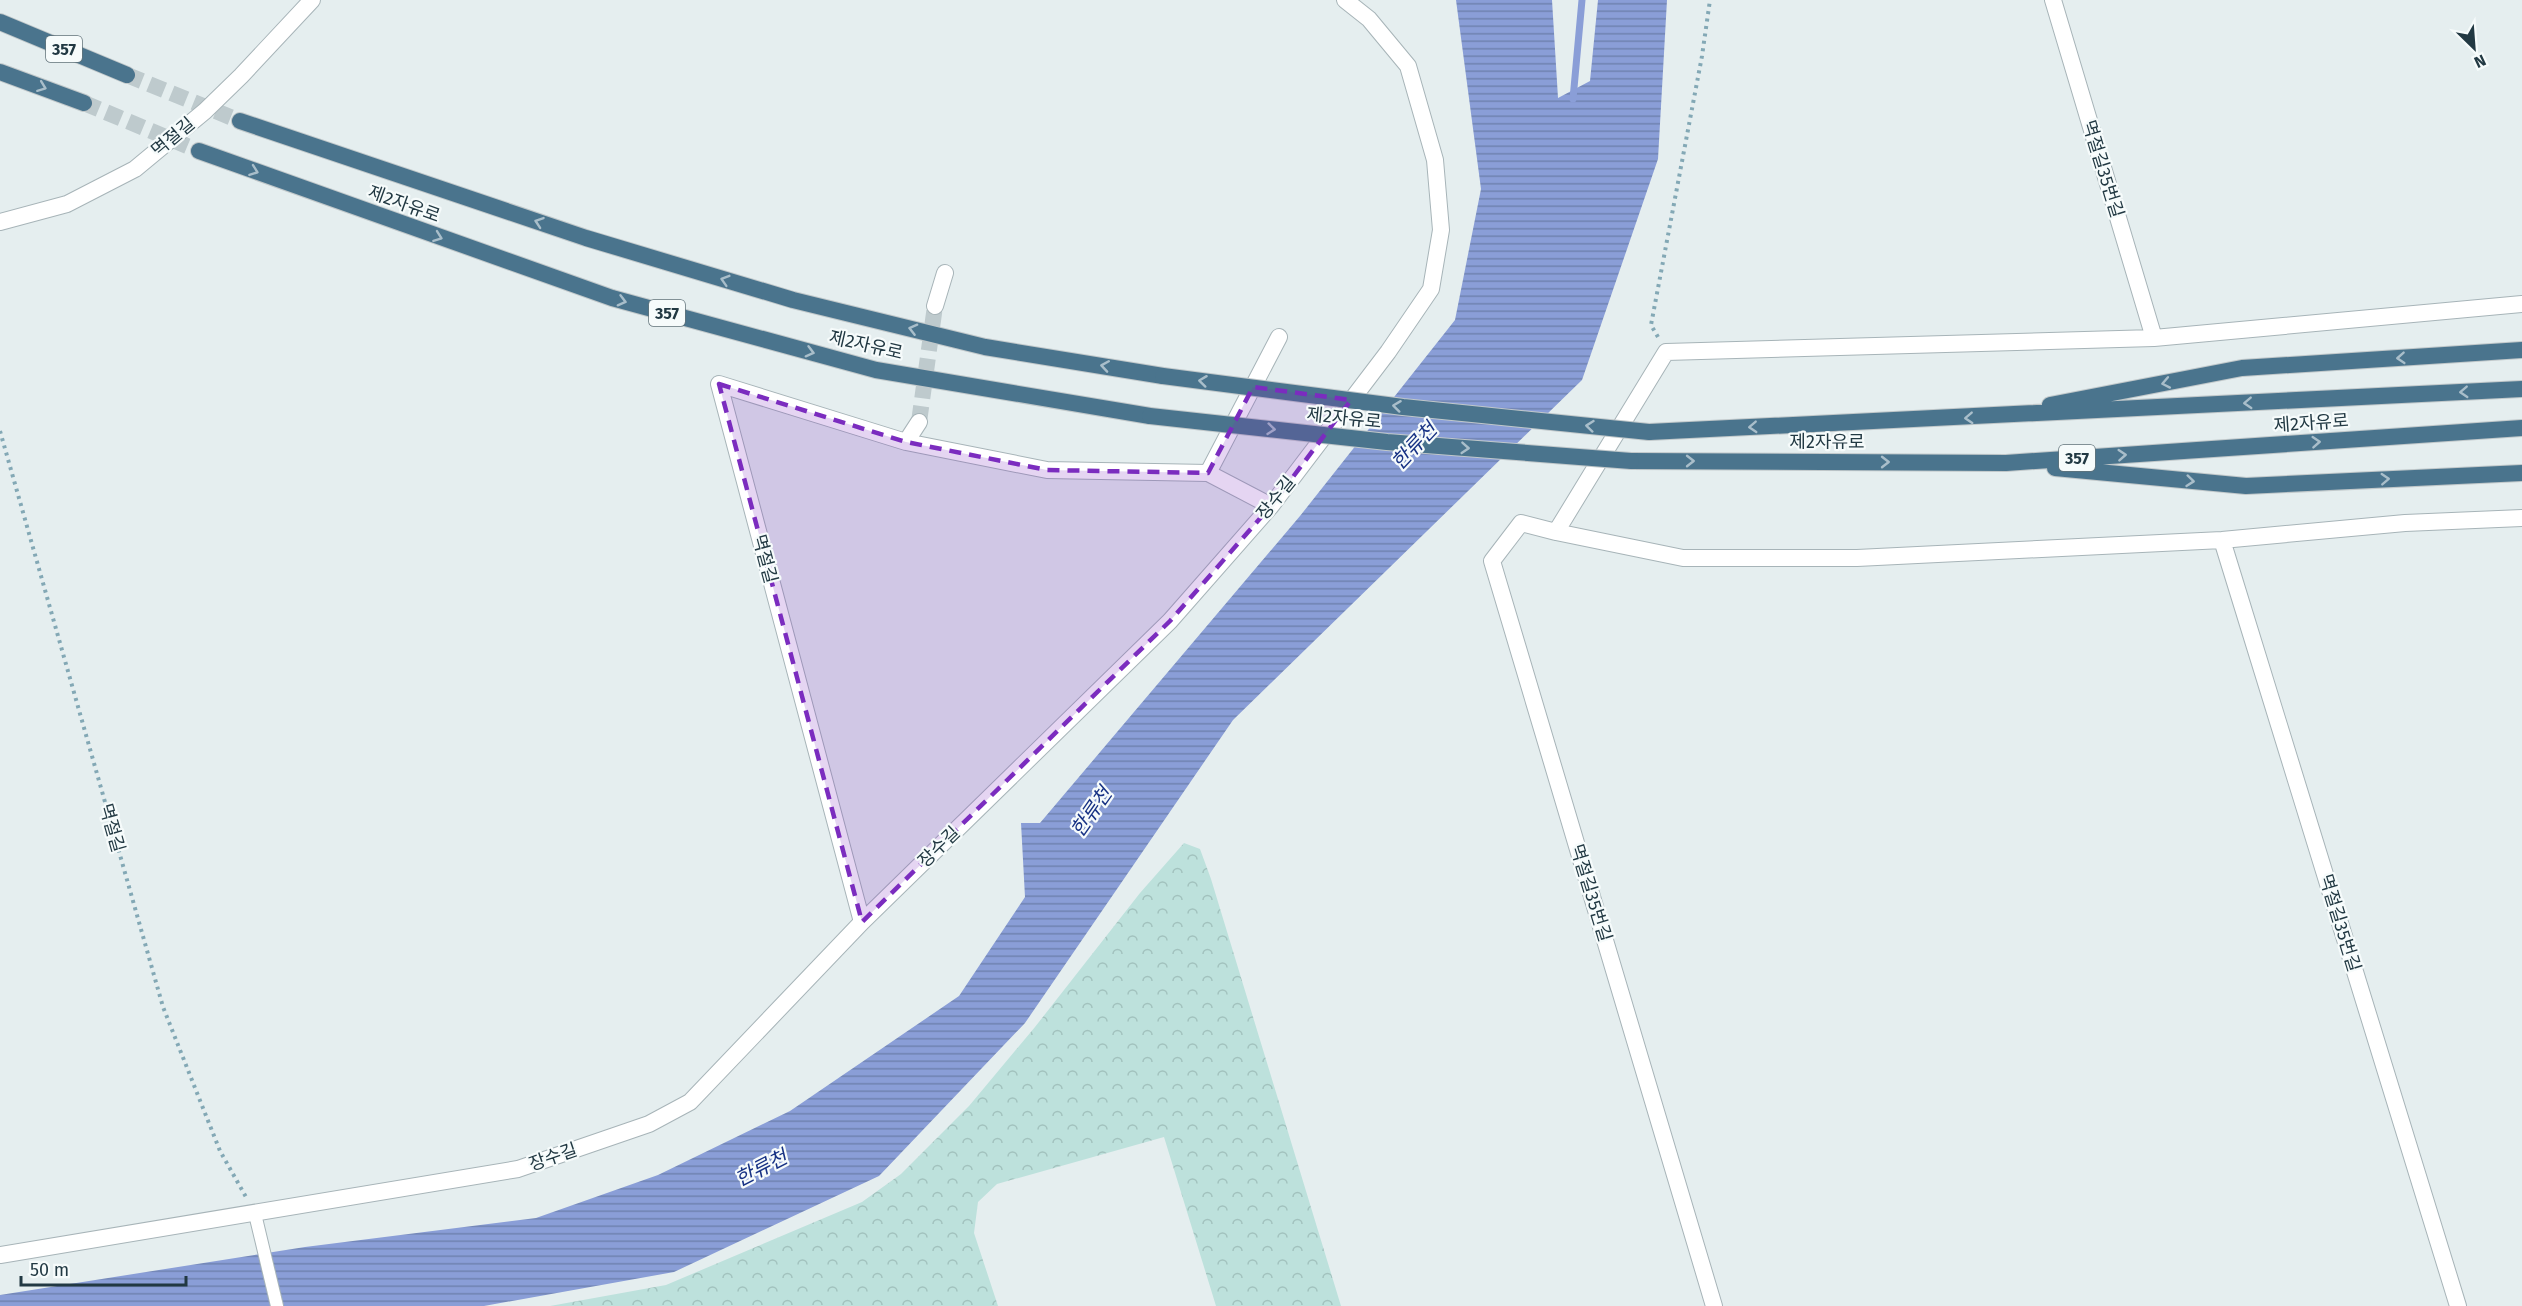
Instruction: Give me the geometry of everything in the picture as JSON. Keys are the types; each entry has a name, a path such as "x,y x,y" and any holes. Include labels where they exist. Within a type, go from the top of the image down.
{"highway":[{"name":"357","path":"0,22 128,75"},
{"name":"357","path":"0,72 84,103"},
{"name":"제2자유로","path":"240,121 586,238 793,300 985,347 1162,376 1403,407 1649,432 1992,417"},
{"name":"제2자유로","path":"199,151 612,298 876,370 1150,416 1387,442 1632,461 2006,463 2522,428"},
{"path":"1992,417 2241,368 2522,350"},
{"path":"1992,417 2522,389"},
{"path":"2006,463 2246,486 2522,472"}],"street":[{"name":"멱절길","path":"0,222 67,204 135,169 205,111 312,0"},
{"name":"장수길","path":"0,1255 518,1169 649,1124 690,1102 862,922 1170,621 1271,506 1388,352 1431,289 1441,230 1435,160 1408,66 1369,19 1345,0"},
{"name":"멱절길35번길","path":"2053,0 2154,338"},
{"path":"935,306 945,273"},
{"path":"2522,304 2154,338 1666,352 1556,532 1683,558 1857,558 2222,540 2405,523 2522,518"},
{"path":"1208,473 1279,337"},
{"name":"멱절길","path":"862,922 719,384 906,442"},
{"path":"919,423 906,442 1047,470 1208,473 1271,506"},
{"name":"멱절길35번길","path":"1556,532 1521,523 1492,561 1714,1306"},
{"name":"멱절길35번길","path":"2222,540 2458,1306"}],"lane":[{"path":"255,1214 277,1306"}],"path":[{"path":"1666,352 1651,325 1702,56 1710,0"},
{"name":"멱절길","path":"0,431 163,1007 220,1151 255,1214"}],"highlighted area":[{"path":"719,384 906,442 1047,470 1208,473 1253,387 1351,400 1271,506 1170,621 862,922"}],"green space":[{"path":"1184,843 1200,849 1211,879 1341,1306 1216,1306 1164,1137 997,1184 978,1202 974,1233 998,1306 550,1306 666,1285 862,1202 901,1174 969,1106 1035,1027 1140,893"}],"water":[{"path":"1456,0 1552,0 1558,98 1590,81 1598,0 1667,0 1658,159 1582,380 1233,720 1025,1023 879,1176 674,1272 484,1306 0,1306 0,1295 305,1247 536,1218 658,1175 790,1111 959,996 1025,897 1021,823 1040,823 1300,516 1455,320 1481,189"}],"waterway":[{"name":"한류천","path":"1573,99 1582,0"}],"tunnel":[{"path":"127,75 240,121"},
{"path":"84,103 199,151"},
{"path":"919,422 935,306"}]}
